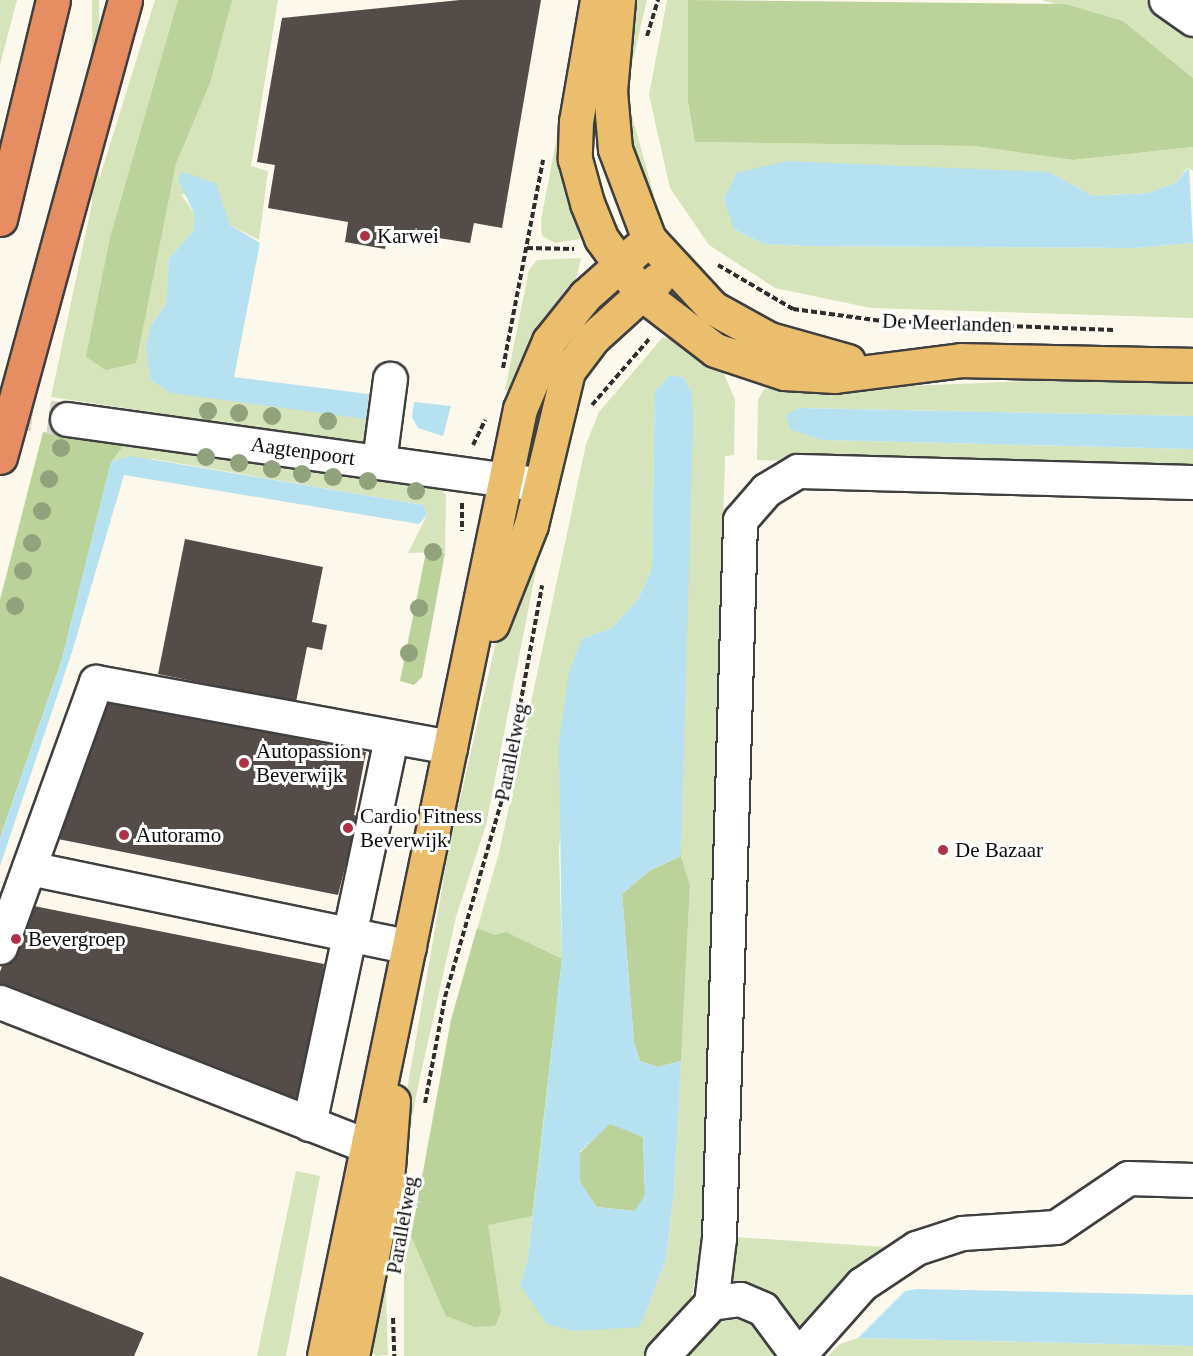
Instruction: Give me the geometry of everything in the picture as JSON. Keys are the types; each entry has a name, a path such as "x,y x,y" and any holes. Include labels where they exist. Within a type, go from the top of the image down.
{"highway":[{"path":"0,219 53,0"},
{"path":"0,457 125,0"}],"main road":[{"name":"De Meerlanden","path":"597,0 575,159 601,238 641,293 668,318 715,350 784,373 835,376 879,366 961,360 1193,365"},
{"name":"De Meerlanden","path":"618,0 610,91 615,149 649,239 682,280 769,339 879,366"},
{"name":"Parallelweg","path":"324,1356 368,1146 396,1028 409,947 520,409 549,341 618,264 649,239"},
{"name":"Parallelweg","path":"463,688 531,525 568,371 593,338 641,293 682,280"},
{"name":"Parallelweg","path":"352,1356 392,1151 396,1028"}],"street":[{"path":"1166,0 1193,19"},
{"path":"379,461 390,379"},
{"name":"Aagtenpoort","path":"67,420 468,473 540,485"},
{"path":"662,1356 711,1303 723,1150 740,520 766,490 798,471 1193,482"},
{"path":"0,947 96,682 450,747"},
{"path":"309,1124 391,736"},
{"path":"29,868 350,937 409,947"},
{"path":"0,1002 368,1146"},
{"path":"711,1303 740,1299 763,1309 798,1356 862,1284 916,1248 962,1233 1056,1227 1128,1178 1193,1180"}],"path":[{"path":"645,44 658,0"},
{"path":"501,374 527,248"},
{"name":"De Meerlanden","path":"682,280 715,263 793,309 882,321 1122,331"},
{"path":"586,417 668,318"},
{"path":"468,473 473,446 488,416"},
{"name":"Parallelweg","path":"423,1113 445,997 504,793 543,581"},
{"path":"392,1311 394,1356"}],"green space":[{"path":"0,0 17,0 0,65"},
{"path":"92,0 99,0 99,352 92,352"},
{"path":"155,0 278,0 251,166 268,171 259,240 230,225 222,202 181,194 194,213 194,230 169,259 166,305 151,326 151,380 366,418 369,394 378,395 365,444 51,397 93,199"},
{"path":"178,0 232,0 210,83 176,163 136,363 106,370 86,357 110,238"},
{"path":"583,0 565,184 580,239 555,243 542,236 541,220"},
{"path":"632,0 647,0 630,73 630,109 654,195 646,202 631,167 619,75"},
{"path":"667,0 688,0 688,102 695,142 974,146 1073,160 1193,147 1193,171 1188,167 1176,183 1148,193 1093,196 1049,172 734,229 764,244 807,246 1136,248 1193,243 1193,318 871,308 775,288 709,245 670,188 649,95"},
{"path":"688,0 1065,4 1123,21 1193,78 1193,147 1073,160 974,146 695,142 688,102"},
{"path":"1041,0 1146,0 1193,33 1193,78 1123,21"},
{"path":"581,258 573,293 516,392 505,390 529,270 537,260"},
{"path":"663,337 694,348 722,369 735,400 734,455 725,456 703,1235 690,1306 648,1356 404,1356 404,1263 421,1198 451,1020 499,853 586,444 599,412","holes":["670,375 684,378 692,393 681,856 690,885 674,1190 666,1259 640,1327 520,1285 528,1259 562,959 559,849 582,639 612,628 639,598 652,568 655,391"]},
{"path":"1128,377 1193,380 1193,416 800,408 786,416 822,440 1193,449 1193,471 757,460 758,400 764,389 788,384 907,386"},
{"path":"43,432 125,444 111,462 62,659 0,838 0,600"},
{"path":"147,442 438,487 446,495 445,552 408,553 427,515 424,505 153,459 111,462 125,444"},
{"path":"434,550 445,553 422,677 414,685 400,681 425,557"},
{"path":"540,550 486,825 456,917 417,1091 385,1266 388,1355 376,1356 363,1344 449,848 499,628 534,551"},
{"path":"681,856 690,885 681,1061 658,1067 640,1061 634,1043 622,894 649,871"},
{"path":"477,928 495,935 506,932 562,959 532,1216 488,1225 501,1312 495,1326 475,1327 446,1316 411,1236 451,1020"},
{"path":"610,1123 643,1137 645,1195 636,1211 596,1207 580,1182 580,1153"},
{"path":"296,1171 320,1176 286,1356 257,1356"},
{"path":"735,1237 886,1247 801,1331 782,1311 731,1291"},
{"path":"745,1318 770,1333 775,1356 686,1356 718,1322"},
{"path":"858,1338 1193,1346 1193,1356 828,1356 840,1344"}],"water":[{"path":"787,161 1049,172 1093,196 1148,193 1176,183 1189,167 1193,243 1136,248 807,246 764,244 734,229 724,199 737,173"},
{"path":"183,172 216,183 230,225 260,243 234,377 369,394 366,419 171,393 151,380 146,346 151,326 166,305 169,259 194,230 194,213 178,179"},
{"path":"670,375 684,378 692,393 681,856 649,871 622,894 634,1043 640,1061 658,1067 681,1061 674,1190 666,1259 640,1327 573,1331 547,1324 520,1285 528,1259 562,959 559,743 569,672 582,639 612,628 639,598 652,568 655,391","holes":["610,1124 643,1137 645,1195 635,1211 597,1207 580,1182 580,1152"]},
{"path":"414,402 451,406 443,436 418,428 412,417"},
{"path":"800,408 1193,416 1193,449 822,440 790,429 786,415"},
{"path":"131,456 424,505 427,515 419,524 124,475 72,652 0,866 0,838 62,659 111,462"},
{"path":"917,1289 1193,1295 1193,1346 858,1338 905,1291"}],"building":[{"path":"460,0 541,0 502,228 474,223 470,243 389,230 385,249 345,242 348,222 268,208 275,165 257,162 282,18"},
{"path":"185,539 323,567 312,622 327,625 322,650 307,647 296,702 158,674"},
{"path":"96,698 366,752 354,815 358,816 338,895 48,837"},
{"path":"24,904 324,964 312,1046 294,1110 0,989 0,972"},
{"path":"0,1276 144,1333 134,1356 0,1356"}],"tunnel":[{"path":"0,410 67,419"}],"place":[{"name":"Karwei","path":"365,236"},
{"name":"Autopassion Beverwijk","path":"244,763"},
{"name":"Cardio Fitness Beverwijk","path":"348,828"},
{"name":"Autoramo","path":"124,835"},
{"name":"De Bazaar","path":"943,850"},
{"name":"Bevergroep","path":"16,939"}]}
